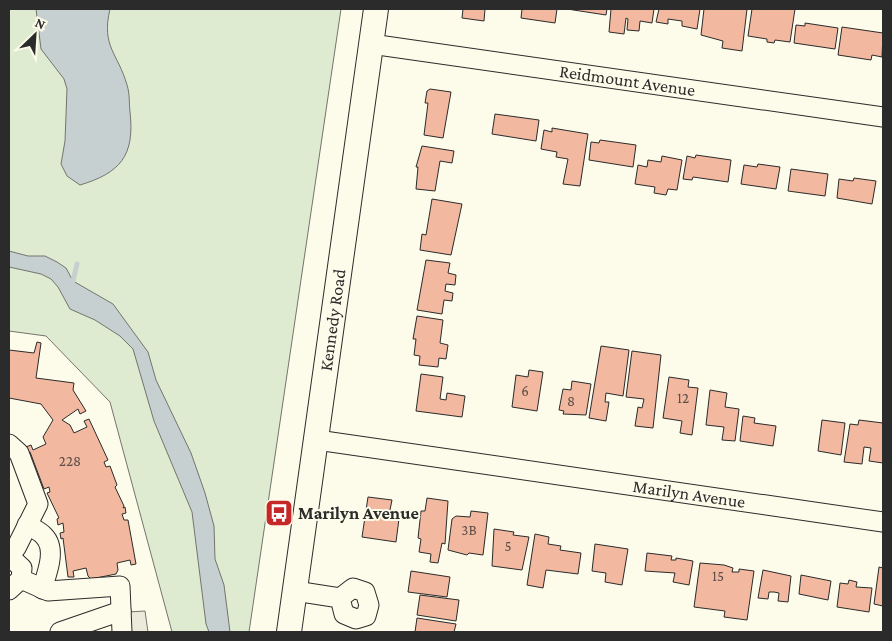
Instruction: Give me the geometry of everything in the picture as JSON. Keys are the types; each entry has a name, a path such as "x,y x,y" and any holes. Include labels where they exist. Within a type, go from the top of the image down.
{"main road":[{"name":"Kennedy Road","path":"289,632 376,9"}],"street":[{"name":"Reidmount Avenue","path":"372,44 883,117"},
{"name":"Marilyn Avenue","path":"317,440 883,522"},
{"path":"9,444 19,453 38,504 16,548 9,551"},
{"path":"27,525 44,536 50,550 49,567 42,589"},
{"path":"9,556 22,568 15,585 42,589 48,592 120,586 122,632"},
{"path":"295,591 340,598"},
{"path":"60,632 121,611"}],"green space":[{"path":"9,9 341,9 249,632 172,632 110,402 46,336 9,331"}],"shaded area":[{"path":"36,9 110,9 108,22 109,41 129,92 130,140 127,151 115,168 105,175 80,185 67,176 61,164 65,141 67,89 64,79 41,49"},
{"path":"9,251 28,256 45,256 66,268 73,281 113,304 148,352 156,380 191,453 205,493 214,526 215,559 224,585 230,632 209,632 206,624 192,512 154,421 133,349 120,336 95,320 70,309 58,287 51,279 41,274 9,267"},
{"path":"145,611 148,632 130,632 128,612"}],"building":[{"path":"463,9 485,9 484,21 462,18"},
{"path":"522,9 557,9 555,23 521,18"},
{"path":"567,9 607,9 606,15"},
{"path":"611,9 654,9 652,23 640,21 639,31 627,30 628,19 626,18 624,34 609,32"},
{"path":"659,9 700,9 697,29 682,26 682,21 668,19 668,24 656,22"},
{"path":"704,9 747,9 742,51 722,48 723,41 701,35"},
{"path":"752,9 795,9 790,42 775,40 774,43 767,42 767,39 748,36"},
{"path":"805,23 838,28 835,49 794,43 796,25 805,26"},
{"path":"842,27 883,33 882,57 872,55 871,60 838,55"},
{"path":"430,89 451,92 443,138 424,135 428,103 425,103 427,91"},
{"path":"495,114 539,120 536,141 492,134"},
{"path":"552,128 588,134 580,186 563,184 568,159 556,157 557,152 541,149 544,130 552,132"},
{"path":"600,140 636,145 633,167 589,160 591,142 599,143"},
{"path":"422,146 454,151 452,163 440,161 435,191 416,189 418,167 416,167"},
{"path":"696,155 731,160 728,182 693,177 692,180 683,179 687,156 695,158"},
{"path":"662,156 682,160 677,190 668,189 666,195 654,193 655,187 635,184 638,165 647,167 648,160 661,162"},
{"path":"758,164 780,167 776,189 741,184 744,165 757,167"},
{"path":"791,169 828,174 825,196 788,191"},
{"path":"854,178 876,181 872,204 837,198 839,179 853,181"},
{"path":"432,199 462,204 451,255 420,250 422,234 426,235"},
{"path":"426,260 450,263 448,273 456,275 455,285 446,284 445,291 453,293 452,301 444,300 442,314 417,310"},
{"path":"417,316 443,320 440,343 448,345 446,359 439,358 438,367 419,365 420,356 414,355 416,339 413,339"},
{"path":"37,342 41,343 36,378 74,383 73,390 86,411 80,414 78,409 62,420 70,425 74,433 87,427 84,421 89,419 108,460 104,462 106,467 110,466 117,485 115,487 124,506 123,508 125,507 126,513 122,514 124,520 128,520 136,564 131,565 130,560 117,563 118,570 116,574 91,579 86,568 73,571 74,577 68,577 63,538 61,539 60,533 64,532 63,523 58,525 57,519 59,518 47,493 50,492 49,487 44,489 30,452 28,453 26,447 31,445 33,450 46,444 43,437 53,420 41,404 9,398 9,350 34,353"},
{"path":"601,346 629,350 623,396 606,393 605,402 609,402 606,421 589,418"},
{"path":"632,351 661,355 653,428 635,426 638,407 642,408 644,399 626,397"},
{"path":"529,370 543,372 537,411 512,407 516,375 528,377"},
{"path":"421,374 443,377 440,399 446,400 447,393 465,396 462,417 416,411"},
{"path":"669,377 689,380 688,387 698,388 692,435 680,433 682,421 663,418"},
{"path":"572,381 591,384 586,415 563,414 564,411 559,410 563,389 571,390"},
{"path":"710,390 727,393 725,407 739,409 735,441 722,440 724,427 706,425"},
{"path":"743,416 755,418 754,423 776,426 773,446 740,441"},
{"path":"822,420 845,423 841,455 818,451"},
{"path":"859,420 883,423 883,463 869,461 871,448 864,447 862,464 844,462 850,424 858,425"},
{"path":"368,497 392,500 390,510 400,511 396,542 362,537"},
{"path":"427,498 448,501 445,544 442,543 438,563 430,562 431,554 419,552 421,539 418,538 421,511 425,511"},
{"path":"471,511 488,513 483,555 469,553 467,555 448,550 452,519 456,516 470,517"},
{"path":"494,529 514,532 513,535 529,537 522,570 492,566"},
{"path":"535,534 549,537 548,544 561,546 560,550 581,553 578,574 546,570 543,588 527,585"},
{"path":"595,544 628,549 622,585 605,582 606,573 592,571"},
{"path":"647,553 672,556 671,560 676,560 676,558 693,561 689,585 673,582 675,573 645,571"},
{"path":"700,563 724,565 733,568 732,572 739,572 739,569 754,571 747,620 724,617 725,611 694,607"},
{"path":"879,567 883,568 883,606 874,604"},
{"path":"763,570 791,576 788,602 778,601 779,593 774,592 769,592 768,599 758,598"},
{"path":"411,571 450,577 447,597 408,592"},
{"path":"801,575 831,581 828,600 799,594"},
{"path":"849,580 857,582 856,587 872,588 869,612 837,607 840,583 848,584"},
{"path":"420,595 459,600 456,621 417,615"},
{"path":"417,618 456,624 454,632 415,632"}],"waterway":[{"path":"73,281 77,264"}],"place":[{"name":"Marilyn Avenue","path":"279,513"}]}
